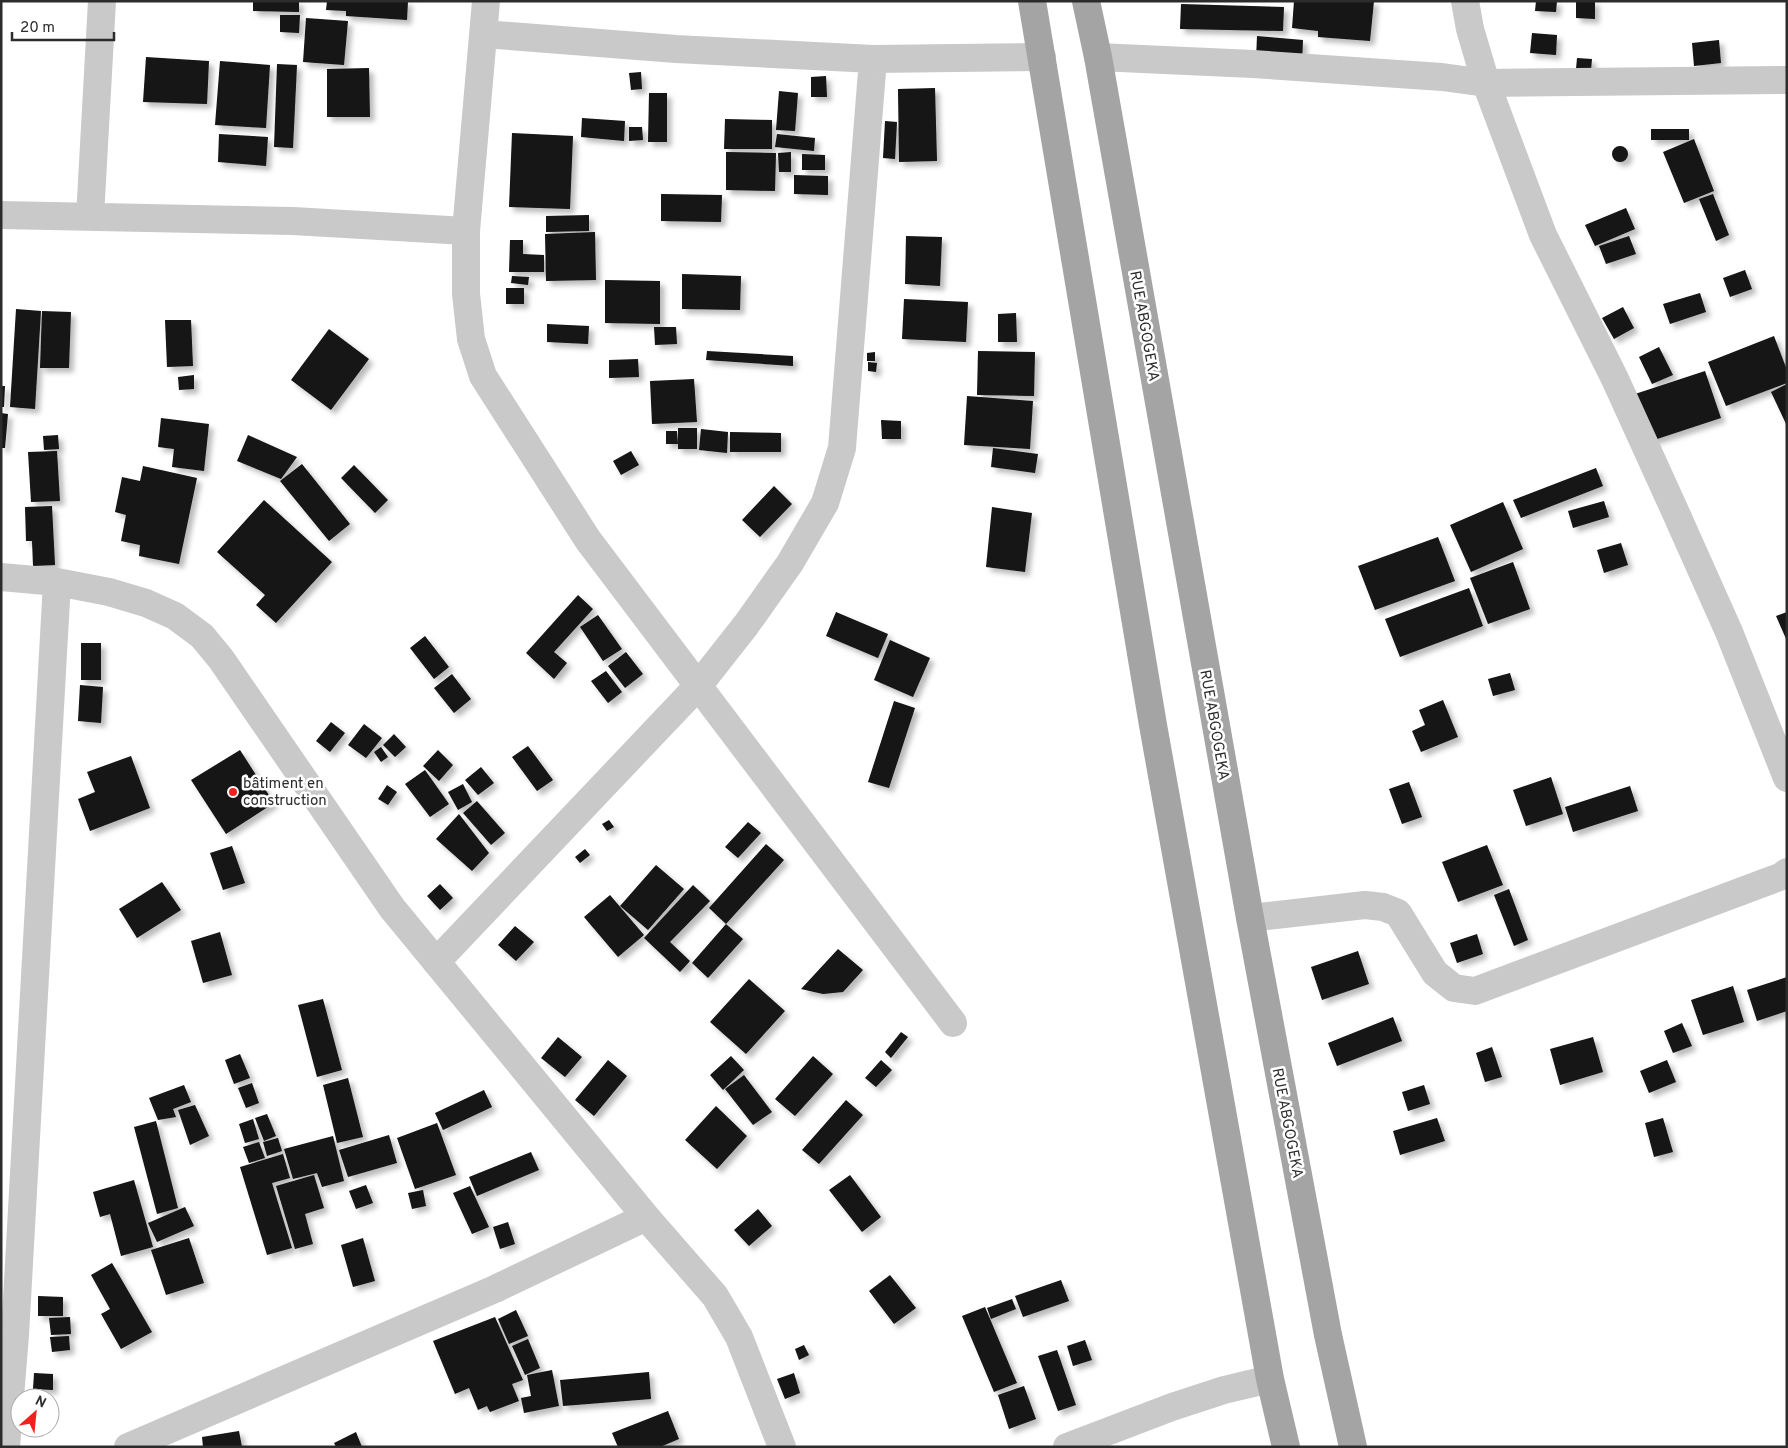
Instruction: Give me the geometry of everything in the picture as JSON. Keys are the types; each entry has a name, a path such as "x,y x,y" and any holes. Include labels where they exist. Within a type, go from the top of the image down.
{"main road":[{"path":"1032,1 1153,725 1270,1379 1286,1447"},
{"name":"RUE ABGOGEKA","path":"1086,1 1098,57 1250,918 1328,1335 1353,1447"}],"street":[{"path":"90,217 102,1"},
{"path":"486,1 466,231 466,294 470,339 483,376 578,526 953,1023"},
{"path":"1464,1 1470,29 1486,82 1543,235 1615,379 1675,511 1729,632 1787,778"},
{"path":"484,34 676,49 873,59 1042,57"},
{"path":"1098,57 1253,64 1442,77 1486,82 1787,80"},
{"path":"436,962 698,686 746,625 790,563 825,503 842,448 873,59"},
{"path":"1,215 293,221 466,231"},
{"path":"1,577 57,582 109,592 146,603 175,616 202,636 222,659 379,891 646,1217 715,1296 739,1337 782,1447"},
{"path":"6,1447 15,1335 57,582"},
{"path":"1250,918 1366,906 1383,907 1398,913 1435,973 1454,988 1475,991 1782,876 1787,872"},
{"path":"128,1447 495,1289 646,1217"},
{"path":"1067,1447 1172,1407 1224,1390 1270,1379"}],"building":[{"path":"253,1 299,1 299,12 253,11"},
{"path":"327,1 408,1 407,20 346,16 346,11 326,10"},
{"path":"1294,1 1374,1 1370,41 1318,37 1318,31 1292,28"},
{"path":"1536,1 1557,1 1556,12 1535,11"},
{"path":"1576,1 1595,1 1595,19 1576,18"},
{"path":"1181,4 1284,7 1283,31 1180,29"},
{"path":"280,15 300,15 299,33 280,32"},
{"path":"306,18 348,21 344,65 303,62"},
{"path":"1532,33 1557,35 1556,55 1530,53"},
{"path":"1257,36 1303,40 1302,63 1256,59"},
{"path":"1719,40 1721,63 1694,66 1692,43"},
{"path":"146,57 209,61 207,104 143,102"},
{"path":"1577,58 1592,59 1591,70 1576,69"},
{"path":"220,61 270,65 266,128 215,125"},
{"path":"277,64 297,65 293,148 274,147"},
{"path":"369,68 370,117 327,117 327,69"},
{"path":"641,72 642,89 631,90 629,73"},
{"path":"826,76 827,97 811,97 811,77"},
{"path":"935,88 937,161 899,162 898,89"},
{"path":"779,91 798,93 795,131 776,130"},
{"path":"649,93 667,93 667,142 648,142"},
{"path":"582,118 625,121 624,141 581,137"},
{"path":"725,119 772,120 772,149 724,149"},
{"path":"885,121 897,122 895,159 883,158"},
{"path":"629,127 642,127 643,140 629,141"},
{"path":"1651,129 1689,129 1689,140 1651,140"},
{"path":"512,133 573,136 570,209 509,207"},
{"path":"219,134 268,137 266,166 218,162"},
{"path":"777,134 815,138 814,151 775,147"},
{"path":"1694,139 1714,191 1684,203 1663,152"},
{"path":"1617,146 1623,146 1628,151 1626,160 1617,162 1612,157 1612,151"},
{"path":"726,152 776,153 775,191 726,190"},
{"path":"791,152 791,172 779,172 778,153"},
{"path":"802,154 825,155 825,170 802,170"},
{"path":"794,175 828,176 828,195 794,194"},
{"path":"661,194 722,195 721,222 661,221"},
{"path":"1713,194 1729,235 1716,241 1699,199"},
{"path":"1626,208 1635,229 1595,246 1585,225"},
{"path":"589,215 589,231 546,232 546,216"},
{"path":"595,232 596,280 546,281 545,234"},
{"path":"906,236 942,237 940,286 905,284"},
{"path":"1629,236 1636,254 1606,264 1599,246"},
{"path":"510,240 523,240 523,254 544,255 544,272 509,272"},
{"path":"1745,270 1752,289 1730,297 1723,278"},
{"path":"682,274 741,276 740,310 682,309"},
{"path":"512,276 529,277 528,285 511,283"},
{"path":"605,280 660,281 660,324 605,323"},
{"path":"506,288 524,288 524,304 506,304"},
{"path":"1700,293 1706,312 1670,324 1663,304"},
{"path":"904,299 968,302 966,342 902,339"},
{"path":"1623,307 1634,328 1614,339 1602,318"},
{"path":"16,309 41,311 35,409 10,407"},
{"path":"42,311 71,312 69,368 40,368"},
{"path":"1016,313 1017,342 998,342 998,314"},
{"path":"165,320 191,320 193,366 167,367"},
{"path":"547,324 589,326 588,344 547,342"},
{"path":"654,327 676,327 677,344 655,345"},
{"path":"329,329 369,359 331,410 291,380"},
{"path":"1774,336 1787,370 1787,383 1726,406 1708,362"},
{"path":"1659,347 1673,375 1652,384 1639,357"},
{"path":"707,351 793,356 793,366 706,360"},
{"path":"978,351 1035,352 1034,396 977,395"},
{"path":"875,352 875,361 867,361 867,353"},
{"path":"638,359 639,377 609,378 609,360"},
{"path":"868,362 877,363 876,372 868,371"},
{"path":"1705,371 1721,418 1651,441 1635,394"},
{"path":"194,375 194,389 179,390 178,377"},
{"path":"694,379 697,422 652,424 650,381"},
{"path":"1787,384 1787,426 1771,392"},
{"path":"1,386 5,386 4,407 1,407"},
{"path":"967,396 1033,401 1030,449 964,445"},
{"path":"1,413 8,414 5,448 1,448"},
{"path":"161,418 209,424 204,471 172,467 174,449 158,447"},
{"path":"881,420 901,421 901,439 882,439"},
{"path":"678,428 697,428 697,449 678,449"},
{"path":"701,429 728,432 727,453 699,450"},
{"path":"666,431 677,431 678,444 666,444"},
{"path":"730,432 781,433 781,452 730,452"},
{"path":"58,435 59,449 44,450 43,436"},
{"path":"248,435 297,457 281,479 237,461"},
{"path":"993,448 1038,454 1035,473 991,467"},
{"path":"57,451 60,501 31,502 28,452"},
{"path":"631,451 639,465 621,475 613,461"},
{"path":"302,464 350,524 329,541 280,481"},
{"path":"354,465 388,500 375,513 341,478"},
{"path":"143,466 197,478 179,564 139,556 140,545 121,541 126,515 115,512 122,477 140,481"},
{"path":"1596,468 1603,486 1521,518 1513,500"},
{"path":"774,486 792,504 760,537 742,520"},
{"path":"264,500 332,562 276,623 256,605 265,595 217,552"},
{"path":"1604,501 1609,517 1573,528 1568,511"},
{"path":"1503,502 1523,549 1471,572 1450,525"},
{"path":"52,506 55,565 33,566 32,541 26,541 25,507"},
{"path":"992,507 1032,513 1025,572 986,567"},
{"path":"1438,537 1455,581 1375,610 1358,566"},
{"path":"1621,543 1628,565 1604,573 1597,550"},
{"path":"1513,562 1530,609 1488,624 1470,578"},
{"path":"1469,588 1483,626 1400,657 1385,619"},
{"path":"578,595 593,609 554,652 567,663 554,679 526,653"},
{"path":"836,612 888,634 878,658 826,636"},
{"path":"1787,612 1787,641 1776,616"},
{"path":"598,615 622,649 603,661 580,627"},
{"path":"425,636 449,667 434,679 410,648"},
{"path":"890,640 930,658 913,697 874,680"},
{"path":"81,643 101,643 101,680 81,680"},
{"path":"626,652 643,674 625,688 608,666"},
{"path":"606,671 622,692 608,703 591,681"},
{"path":"1510,673 1515,690 1493,696 1488,679"},
{"path":"452,674 471,699 454,713 434,688"},
{"path":"80,685 103,687 101,723 78,721"},
{"path":"1443,700 1458,737 1421,752 1412,731 1425,725 1419,710"},
{"path":"894,701 915,708 889,788 868,782"},
{"path":"331,722 345,733 330,752 316,741"},
{"path":"364,724 382,738 366,758 348,745"},
{"path":"394,734 406,747 395,757 383,745"},
{"path":"528,746 553,780 537,791 512,757"},
{"path":"381,747 388,757 381,762 374,752"},
{"name":"bâtiment en construction","path":"240,750 274,803 226,834 191,780"},
{"path":"438,750 453,765 439,781 423,766"},
{"path":"131,756 150,808 90,831 78,799 95,792 87,772"},
{"path":"481,767 494,783 478,795 465,780"},
{"path":"425,770 449,804 430,817 405,784"},
{"path":"1551,777 1563,814 1526,826 1513,790"},
{"path":"1409,782 1422,817 1402,824 1389,789"},
{"path":"463,784 472,802 458,810 448,792"},
{"path":"387,785 397,792 388,805 378,799"},
{"path":"1630,786 1638,811 1573,832 1565,807"},
{"path":"477,801 505,833 491,845 463,813"},
{"path":"459,814 489,853 472,871 436,839"},
{"path":"609,820 614,827 607,831 602,824"},
{"path":"748,822 761,833 738,858 725,847"},
{"path":"766,844 784,860 726,924 709,908"},
{"path":"1487,845 1503,885 1458,902 1442,862"},
{"path":"232,846 245,883 223,890 210,853"},
{"path":"585,849 590,855 580,863 575,857"},
{"path":"656,865 684,889 648,930 620,906"},
{"path":"162,882 181,910 137,938 119,909"},
{"path":"440,884 453,898 440,910 427,896"},
{"path":"693,885 710,901 670,942 690,961 680,972 644,938"},
{"path":"1509,889 1528,940 1514,946 1494,895"},
{"path":"610,895 644,935 618,957 584,917"},
{"path":"726,924 743,939 708,978 692,963"},
{"path":"515,926 534,942 516,961 498,945"},
{"path":"220,932 232,975 203,983 191,941"},
{"path":"1477,934 1483,954 1457,963 1450,943"},
{"path":"838,949 863,970 843,992 823,994 801,989"},
{"path":"1358,951 1369,984 1322,1000 1311,967"},
{"path":"1787,977 1787,1011 1757,1021 1747,990"},
{"path":"749,979 785,1011 746,1054 710,1022"},
{"path":"1733,986 1744,1022 1703,1035 1691,1000"},
{"path":"323,999 342,1070 317,1077 298,1005"},
{"path":"1393,1017 1402,1041 1337,1066 1328,1043"},
{"path":"1682,1023 1692,1046 1673,1053 1664,1031"},
{"path":"901,1032 908,1037 891,1058 885,1052"},
{"path":"558,1037 582,1057 565,1077 541,1058"},
{"path":"1593,1037 1603,1072 1560,1085 1550,1049"},
{"path":"1492,1047 1502,1077 1485,1082 1476,1053"},
{"path":"240,1054 250,1078 234,1084 225,1060"},
{"path":"731,1056 744,1070 723,1090 710,1075"},
{"path":"813,1056 833,1074 795,1116 775,1099"},
{"path":"608,1060 627,1076 594,1116 575,1100"},
{"path":"881,1060 892,1070 876,1087 865,1078"},
{"path":"1667,1060 1676,1082 1649,1093 1640,1071"},
{"path":"744,1075 772,1112 753,1125 725,1089"},
{"path":"348,1078 363,1137 337,1143 323,1085"},
{"path":"252,1083 259,1103 246,1108 238,1088"},
{"path":"184,1085 191,1102 173,1109 176,1117 158,1120 149,1098"},
{"path":"1424,1085 1430,1104 1408,1111 1402,1092"},
{"path":"484,1090 492,1107 443,1130 435,1113"},
{"path":"846,1100 863,1115 819,1164 802,1150"},
{"path":"195,1105 209,1136 190,1145 178,1110"},
{"path":"716,1106 747,1136 717,1169 685,1140"},
{"path":"267,1114 276,1136 264,1141 255,1118"},
{"path":"1437,1118 1445,1141 1400,1155 1393,1131"},
{"path":"1663,1118 1673,1152 1654,1157 1645,1123"},
{"path":"253,1119 259,1139 245,1143 239,1124"},
{"path":"156,1121 178,1208 157,1214 134,1127"},
{"path":"437,1123 456,1175 415,1189 397,1138"},
{"path":"389,1135 397,1163 348,1177 339,1150"},
{"path":"333,1136 344,1181 322,1187 317,1173 293,1179 284,1149"},
{"path":"278,1138 282,1151 267,1156 263,1142"},
{"path":"259,1142 265,1158 249,1163 243,1147"},
{"path":"531,1152 539,1170 477,1196 469,1177"},
{"path":"283,1154 290,1178 272,1183 292,1248 267,1255 240,1167"},
{"path":"314,1175 324,1208 305,1214 313,1244 295,1249 276,1186"},
{"path":"850,1175 881,1217 862,1232 829,1190"},
{"path":"134,1180 153,1247 121,1256 110,1214 100,1217 93,1192"},
{"path":"366,1185 373,1203 356,1209 349,1191"},
{"path":"470,1186 489,1227 472,1234 453,1193"},
{"path":"423,1190 426,1206 412,1209 408,1193"},
{"path":"185,1207 194,1226 157,1242 148,1223"},
{"path":"758,1209 772,1226 749,1246 734,1230"},
{"path":"508,1222 515,1244 500,1249 493,1227"},
{"path":"189,1238 204,1283 166,1295 151,1250"},
{"path":"363,1238 375,1281 353,1287 341,1245"},
{"path":"112,1263 152,1332 121,1349 101,1314 110,1309 91,1275"},
{"path":"890,1275 916,1308 894,1324 869,1291"},
{"path":"1061,1280 1069,1301 1023,1317 1015,1296"},
{"path":"38,1296 63,1297 63,1316 38,1316"},
{"path":"1012,1299 1016,1309 991,1319 987,1308"},
{"path":"985,1307 1017,1383 994,1392 962,1316"},
{"path":"516,1310 528,1336 509,1344 498,1319"},
{"path":"70,1317 71,1334 51,1335 49,1318"},
{"path":"495,1317 523,1380 512,1384 519,1401 490,1412 487,1406 478,1410 469,1388 455,1394 433,1341"},
{"path":"69,1336 70,1350 52,1352 50,1337"},
{"path":"528,1339 540,1368 525,1375 512,1346"},
{"path":"1085,1340 1092,1360 1073,1366 1067,1346"},
{"path":"804,1345 809,1355 799,1360 795,1349"},
{"path":"1057,1350 1076,1405 1058,1411 1038,1356"},
{"path":"552,1370 559,1406 524,1413 521,1398 531,1396 527,1375"},
{"path":"649,1372 651,1399 563,1406 560,1380"},
{"path":"34,1373 53,1374 53,1388 33,1388"},
{"path":"794,1373 800,1393 785,1399 777,1379"},
{"path":"1024,1386 1036,1419 1009,1429 998,1395"},
{"path":"668,1411 679,1439 660,1447 618,1447 612,1433"},
{"path":"239,1431 242,1447 203,1447 202,1437"},
{"path":"356,1432 362,1447 336,1447 334,1443"}],"place":[{"name":"bâtiment en construction","path":"233,792"}]}
